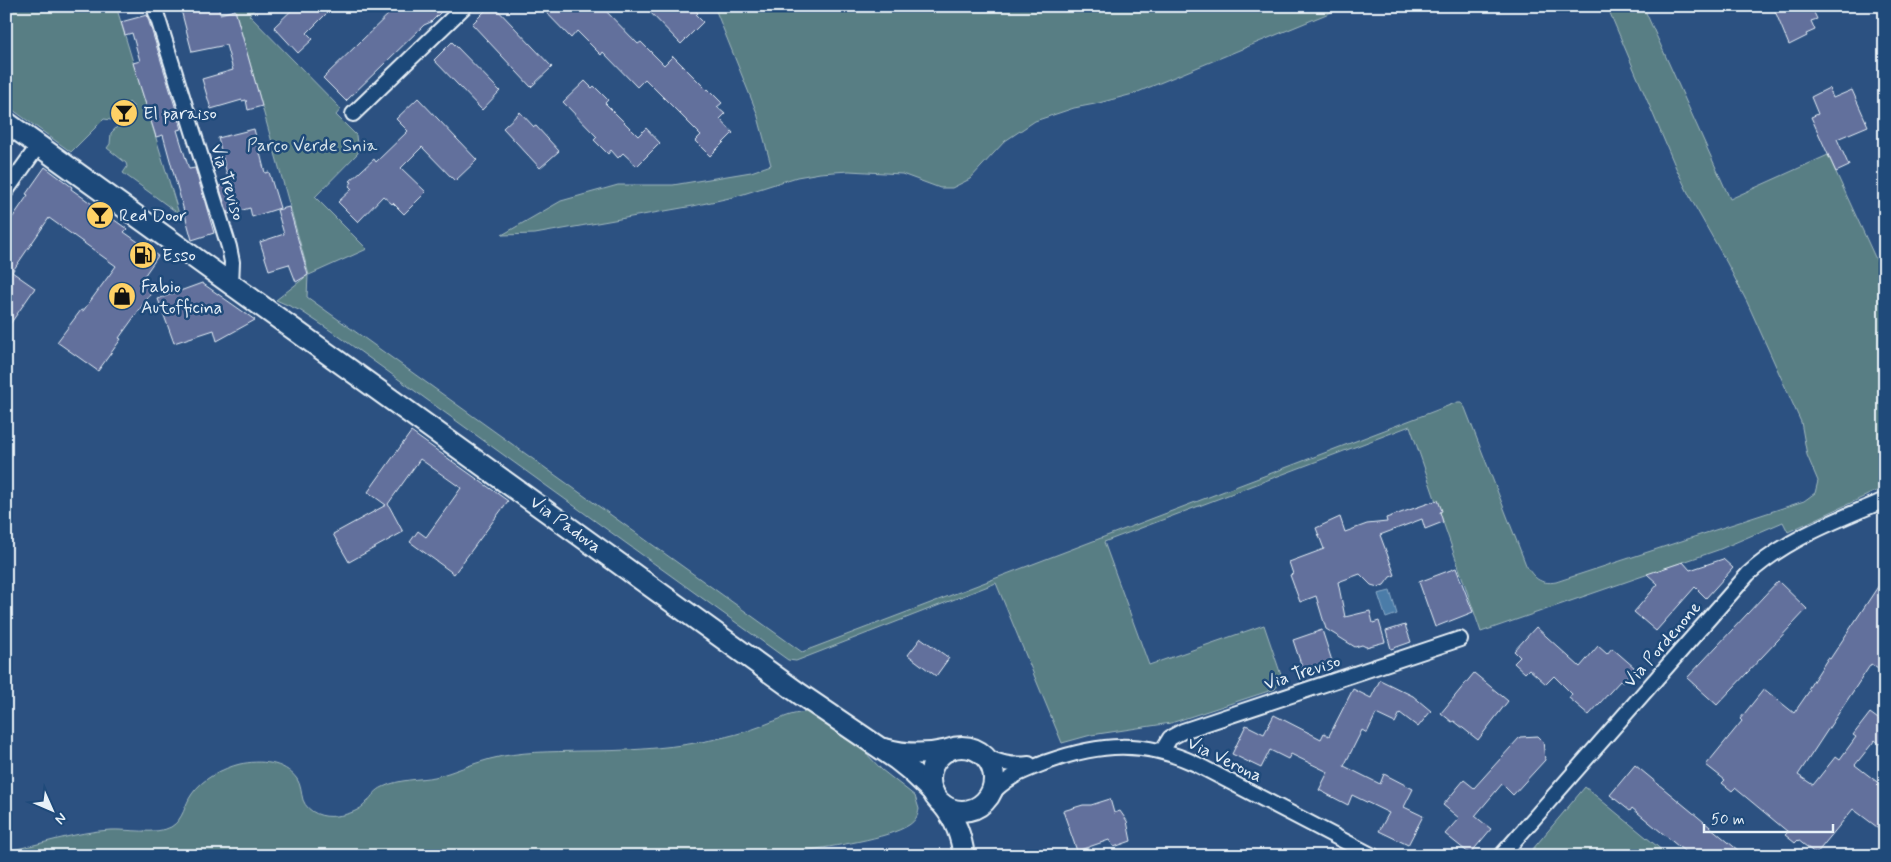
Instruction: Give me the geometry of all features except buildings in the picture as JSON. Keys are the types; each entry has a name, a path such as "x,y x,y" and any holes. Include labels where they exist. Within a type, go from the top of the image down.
{"street":[{"name":"Via Treviso","path":"154,6 229,247 232,262 231,284"},
{"path":"352,114 465,6"},
{"name":"Via Padova","path":"6,122 800,694 911,771 952,816 958,828 965,856"},
{"path":"6,191 38,146"},
{"name":"Via Pordenone","path":"1501,856 1748,574 1767,558 1792,543 1828,525 1884,503"},
{"name":"Via Treviso","path":"1162,751 1170,738 1183,732 1460,639"},
{"name":"Via Padova","path":"878,747 912,754 931,754 949,750"},
{"name":"Via Verona","path":"985,801 1001,784 1014,775 1050,762 1104,747 1138,747 1162,751 1196,764 1373,856"},
{"path":"965,856 968,835 993,787 994,776 992,768 983,755 966,748 949,750 942,755 932,769 930,777 938,799 957,811 964,811 985,801"},
{"name":"Via Verona","path":"983,755 997,762 1013,766 1050,762"}],"green space":[{"path":"6,6 116,6 179,214 123,173 127,167 126,163 107,148 110,144 111,133 135,108 129,102 111,120 104,119 71,152 6,105"},
{"name":"Parco Verde Snia","path":"234,6 257,6 249,15 341,109 336,115 356,135 358,153 315,197 367,249 309,275"},
{"path":"714,6 1346,6 1133,94 1074,108 1035,121 1005,141 970,179 952,188 940,188 902,174 849,171 820,173 797,177 734,197 693,206 535,234 502,235 561,201 618,185 673,185 751,172 771,165 757,113"},
{"path":"1607,6 1643,6 1730,199 1828,155 1885,279 1885,487 1788,532 1783,522 1718,550 1481,632 1410,426 1104,542 1149,665 1264,625 1281,675 1275,689 1171,723 1091,735 1062,743 996,583 796,661 788,660 340,337 301,311 276,300 308,275 307,297 802,652 1458,402 1461,402 1465,408 1526,565 1531,573 1541,581 1556,582 1804,501 1815,493 1818,481 1807,455 1801,422 1747,302 1676,168"},
{"path":"807,712 818,716 862,749 882,770 915,796 919,809 913,822 887,834 805,851 792,856 6,856 6,851 83,833 110,830 158,831 171,827 179,820 189,798 201,784 220,771 240,764 263,762 285,768 297,779 303,800 308,808 316,814 336,816 349,814 357,810 374,793 389,784 435,777 501,756 536,752 612,751 686,744 735,734 791,715"},
{"path":"1585,787 1669,856 1527,856"}],"water":[{"path":"1390,591 1397,614 1386,618 1378,594"}],"place":[{"name":"El paraiso","path":"124,113"},
{"name":"Red Door","path":"100,215"},
{"name":"Esso","path":"143,255"},
{"name":"Fabio Autofficina","path":"122,296"}]}
